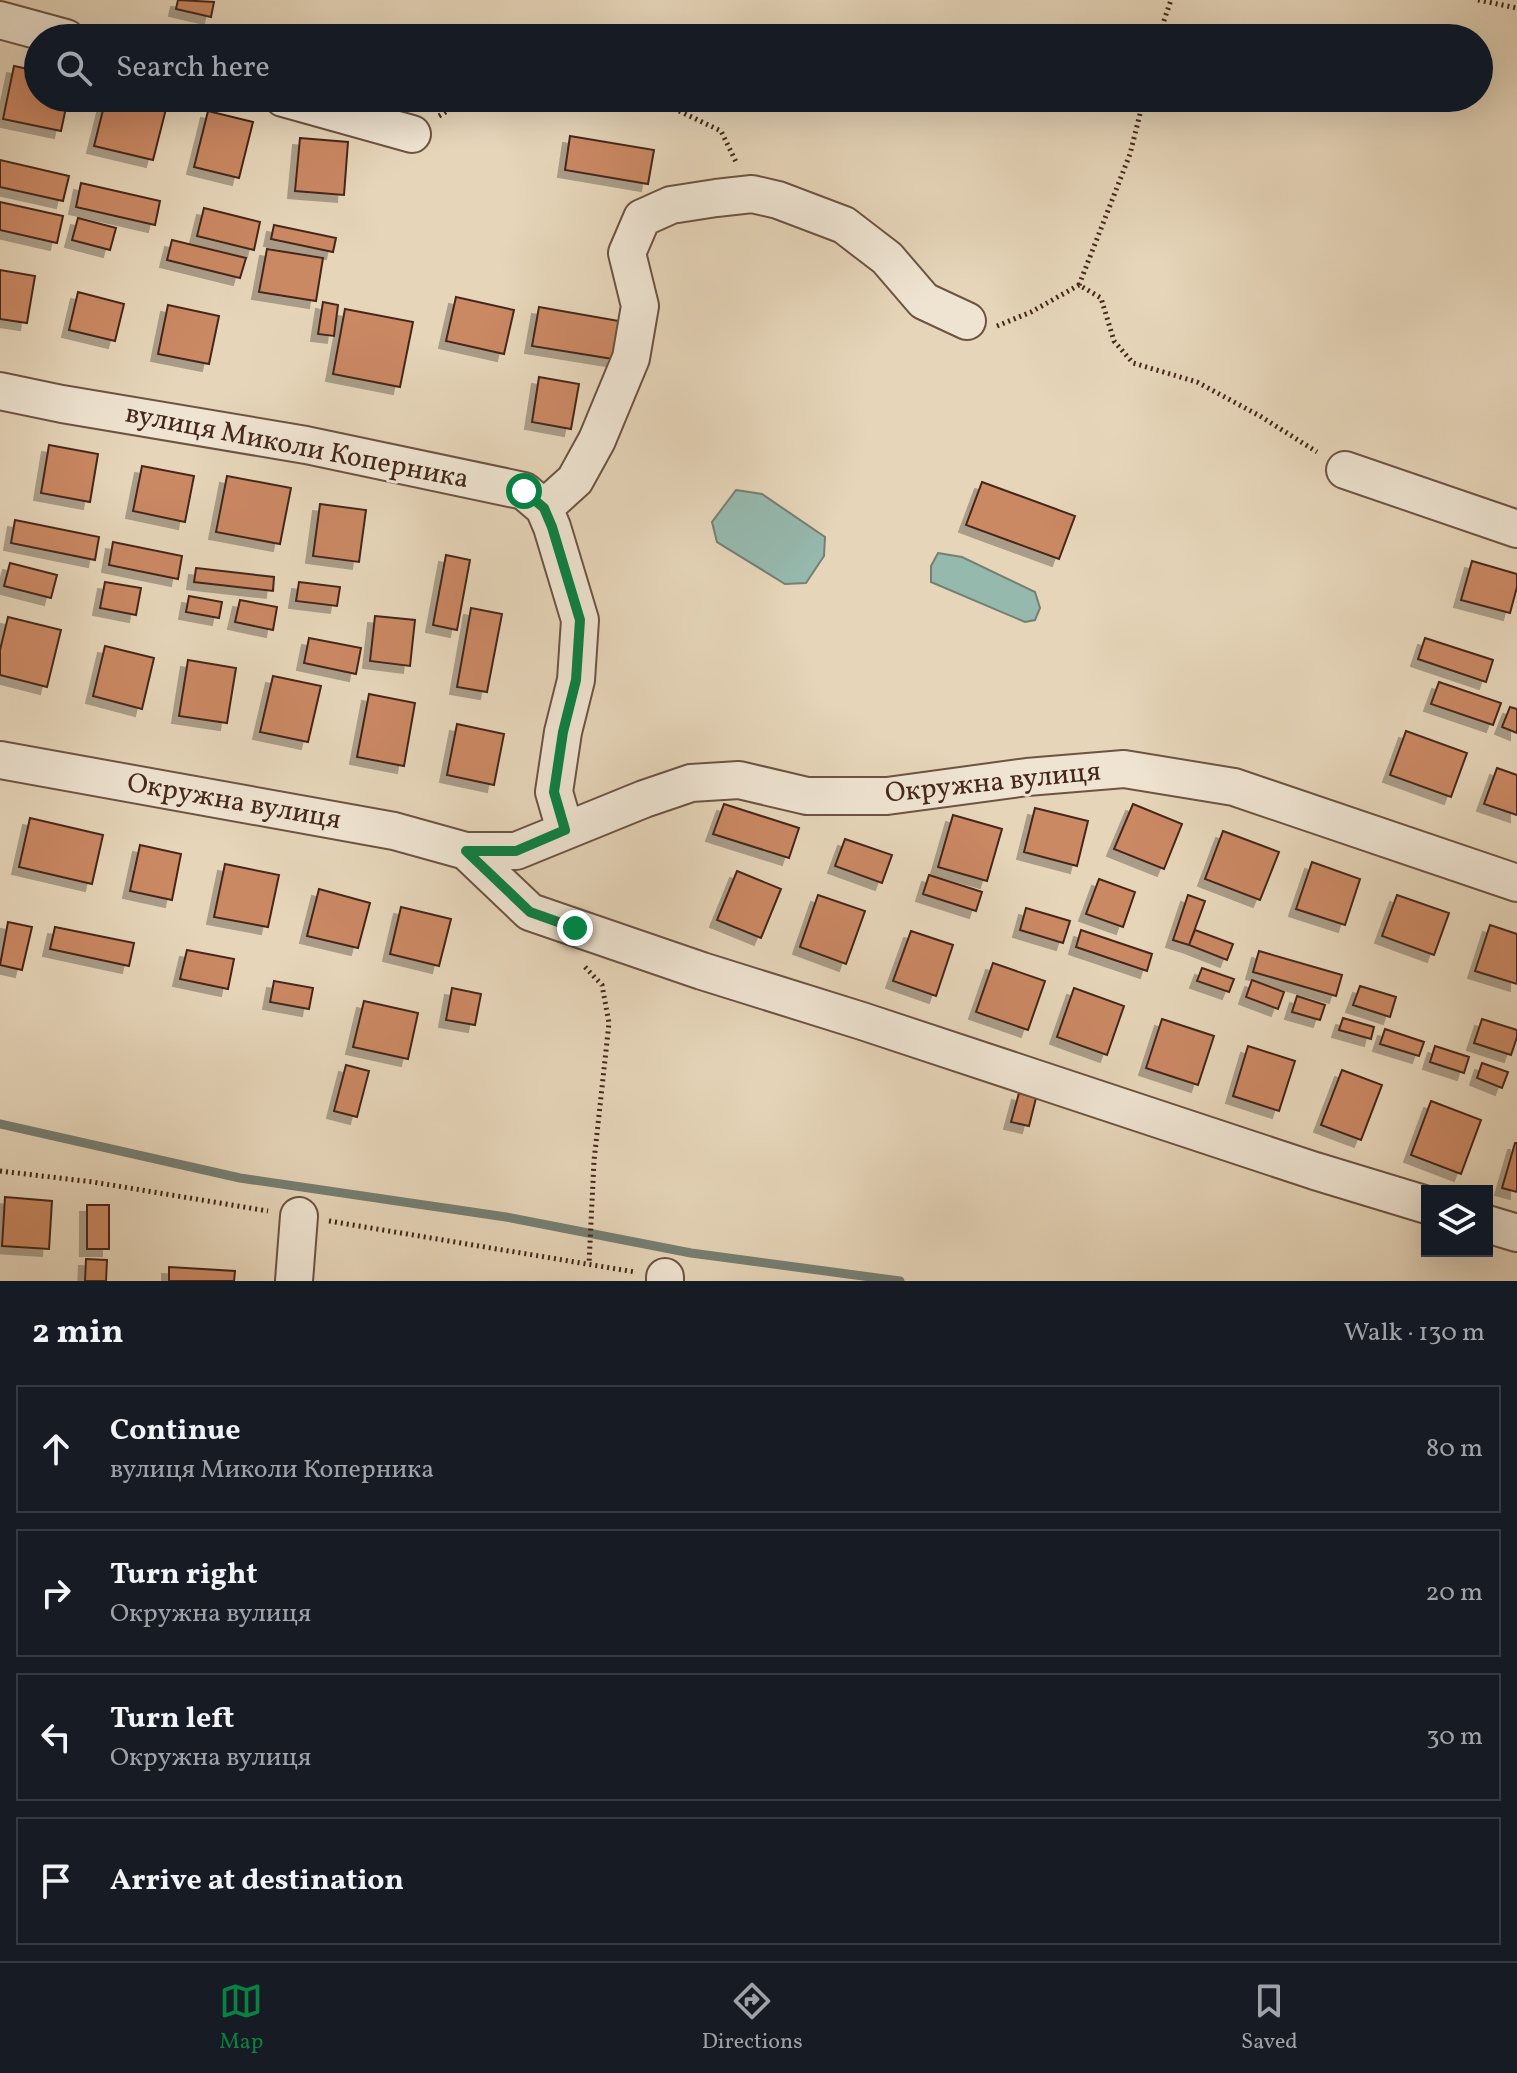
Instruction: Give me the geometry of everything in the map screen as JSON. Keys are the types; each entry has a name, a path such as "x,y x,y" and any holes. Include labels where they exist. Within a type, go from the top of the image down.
{"street":[{"path":"0,20 24,27"},
{"path":"333,112 412,134"},
{"path":"565,830 554,792 563,732 576,680 580,620 544,508 575,480 597,440 631,358 640,306 627,253 642,218 671,205 752,194 778,200 844,225 887,258 924,301 967,321"},
{"name":"вулиця Миколи Коперника","path":"0,391 306,445 524,491 544,508"},
{"path":"1345,470 1517,529"},
{"name":"Окружна вулиця","path":"0,760 394,831 466,851 516,851 691,783 739,780 807,796 887,796 1027,777 1124,769 1234,787 1517,883"},
{"name":"Окружна вулиця","path":"466,851 530,912 702,971 1421,1203"},
{"path":"294,1281 299,1216"},
{"path":"1493,1226 1517,1233"}],"path":[{"path":"1163,24 1171,0"},
{"path":"1478,0 1517,8"},
{"path":"681,112 721,131 752,194"},
{"path":"967,321 992,327 1031,312 1079,285 1130,154 1140,112"},
{"path":"1079,285 1101,298 1114,341 1133,363 1197,382 1260,416 1345,470"},
{"path":"582,964 602,985 609,1023 594,1161 589,1264"},
{"path":"0,1171 93,1182 665,1279"}],"water":[{"path":"736,490 762,494 825,537 824,556 806,583 785,584 717,542 712,522"},
{"path":"938,553 962,557 1035,592 1040,608 1035,620 1025,622 931,582 931,566"}],"building":[{"path":"178,0 214,2 211,17 176,9"},
{"path":"14,66 24,68 24,112 65,112 61,131 3,119"},
{"path":"102,112 165,112 153,160 94,146"},
{"path":"208,112 253,122 239,178 194,167"},
{"path":"570,136 654,150 648,184 565,170"},
{"path":"300,138 348,142 344,195 295,191"},
{"path":"0,160 69,176 63,201 0,187"},
{"path":"81,183 160,201 155,225 76,207"},
{"path":"0,202 63,216 57,243 0,230"},
{"path":"204,208 260,222 254,250 197,236"},
{"path":"78,218 116,228 110,250 72,240"},
{"path":"274,225 336,238 333,252 271,239"},
{"path":"172,240 246,258 240,278 167,260"},
{"path":"267,249 323,258 316,301 259,292"},
{"path":"0,270 35,276 27,323 0,319"},
{"path":"78,292 124,304 115,341 69,330"},
{"path":"456,297 514,310 504,354 446,341"},
{"path":"323,302 338,305 334,336 318,334"},
{"path":"168,305 219,316 209,364 158,354"},
{"path":"539,307 619,321 613,359 532,346"},
{"path":"345,309 413,322 400,387 333,374"},
{"path":"539,377 579,384 571,429 532,422"},
{"path":"49,445 98,454 90,502 41,493"},
{"path":"142,466 194,476 185,522 133,511"},
{"path":"227,476 291,488 280,544 216,532"},
{"path":"982,482 1075,516 1059,559 966,525"},
{"path":"320,504 366,510 359,562 313,556"},
{"path":"15,520 99,537 95,560 11,543"},
{"path":"113,542 182,556 178,579 109,565"},
{"path":"446,555 470,560 457,630 433,625"},
{"path":"1472,561 1517,574 1510,613 1461,600"},
{"path":"10,563 57,575 51,598 4,586"},
{"path":"196,568 274,577 273,591 194,582"},
{"path":"105,582 141,588 136,615 100,608"},
{"path":"299,582 340,587 337,606 296,601"},
{"path":"189,596 222,602 219,618 186,612"},
{"path":"240,600 277,607 273,630 235,622"},
{"path":"471,608 502,614 487,692 457,687"},
{"path":"375,616 415,620 410,666 370,661"},
{"path":"8,617 61,630 47,687 0,675 0,650"},
{"path":"309,638 361,648 356,674 304,663"},
{"path":"1425,638 1493,660 1486,682 1418,659"},
{"path":"105,646 154,658 142,709 93,696"},
{"path":"188,660 236,668 227,723 179,716"},
{"path":"273,676 321,686 308,742 260,732"},
{"path":"1439,682 1501,703 1493,725 1431,704"},
{"path":"369,694 415,703 404,766 357,757"},
{"path":"1510,707 1517,709 1517,733 1502,727"},
{"path":"457,724 504,734 494,785 447,775"},
{"path":"1406,731 1467,753 1451,797 1390,775"},
{"path":"1497,768 1517,775 1517,815 1484,804"},
{"path":"724,804 799,828 789,858 713,834"},
{"path":"1133,804 1182,824 1164,869 1114,849"},
{"path":"1035,808 1088,821 1077,866 1024,852"},
{"path":"953,815 1002,829 987,881 938,867"},
{"path":"30,818 103,835 92,884 19,867"},
{"path":"1223,831 1279,852 1260,900 1205,879"},
{"path":"845,839 892,855 882,883 835,866"},
{"path":"140,845 181,854 172,900 130,891"},
{"path":"1312,862 1360,879 1345,925 1296,909"},
{"path":"225,864 279,875 268,927 214,917"},
{"path":"737,871 781,889 761,938 717,920"},
{"path":"929,875 982,892 976,911 923,894"},
{"path":"1099,879 1135,892 1123,927 1086,914"},
{"path":"319,889 370,903 358,948 307,936"},
{"path":"818,895 865,911 846,964 800,947"},
{"path":"1188,895 1205,901 1189,945 1173,940"},
{"path":"1397,895 1449,913 1434,955 1382,936"},
{"path":"401,907 451,919 439,966 390,954"},
{"path":"1026,908 1070,921 1063,943 1020,930"},
{"path":"8,922 32,927 22,970 0,965"},
{"path":"1490,925 1517,934 1517,984 1475,971"},
{"path":"55,927 134,943 129,966 50,949"},
{"path":"1081,930 1152,954 1147,971 1076,947"},
{"path":"1195,930 1233,944 1227,960 1189,945"},
{"path":"911,931 953,945 936,996 893,981"},
{"path":"187,950 234,959 228,989 180,979"},
{"path":"1259,951 1342,975 1336,996 1253,972"},
{"path":"993,963 1045,981 1028,1030 976,1012"},
{"path":"1202,968 1234,979 1229,992 1197,981"},
{"path":"1252,980 1284,992 1278,1009 1246,997"},
{"path":"274,981 313,988 309,1009 270,1002"},
{"path":"1360,986 1396,997 1390,1017 1353,1005"},
{"path":"452,988 481,994 475,1025 446,1020"},
{"path":"1074,988 1124,1006 1107,1055 1057,1037"},
{"path":"1297,996 1325,1005 1320,1020 1292,1012"},
{"path":"364,1001 418,1013 408,1059 353,1047"},
{"path":"1343,1018 1374,1027 1371,1039 1339,1030"},
{"path":"1162,1019 1214,1036 1198,1085 1146,1068"},
{"path":"1482,1019 1517,1030 1511,1055 1474,1043"},
{"path":"1385,1029 1424,1042 1419,1056 1380,1044"},
{"path":"1248,1046 1295,1061 1279,1111 1233,1096"},
{"path":"1435,1046 1469,1057 1464,1073 1430,1062"},
{"path":"1482,1063 1508,1072 1502,1088 1477,1078"},
{"path":"346,1065 369,1071 357,1117 334,1111"},
{"path":"1342,1070 1382,1085 1361,1140 1321,1125"},
{"path":"1019,1093 1036,1098 1029,1126 1011,1122"},
{"path":"1431,1101 1481,1120 1461,1174 1411,1155"},
{"path":"1517,1143 1517,1192 1502,1188"},
{"path":"5,1197 52,1201 49,1249 2,1246"},
{"path":"87,1205 109,1205 109,1249 87,1249"},
{"path":"86,1259 107,1260 106,1281 85,1281"},
{"path":"169,1267 235,1271 234,1281 169,1281"}],"waterway":[{"path":"0,1124 240,1178 506,1217 691,1253 900,1281"}],"route":[{"path":"524,491 544,508 580,620 576,680 563,732 554,792 565,830 516,851 466,851 530,912 575,928"}]}
